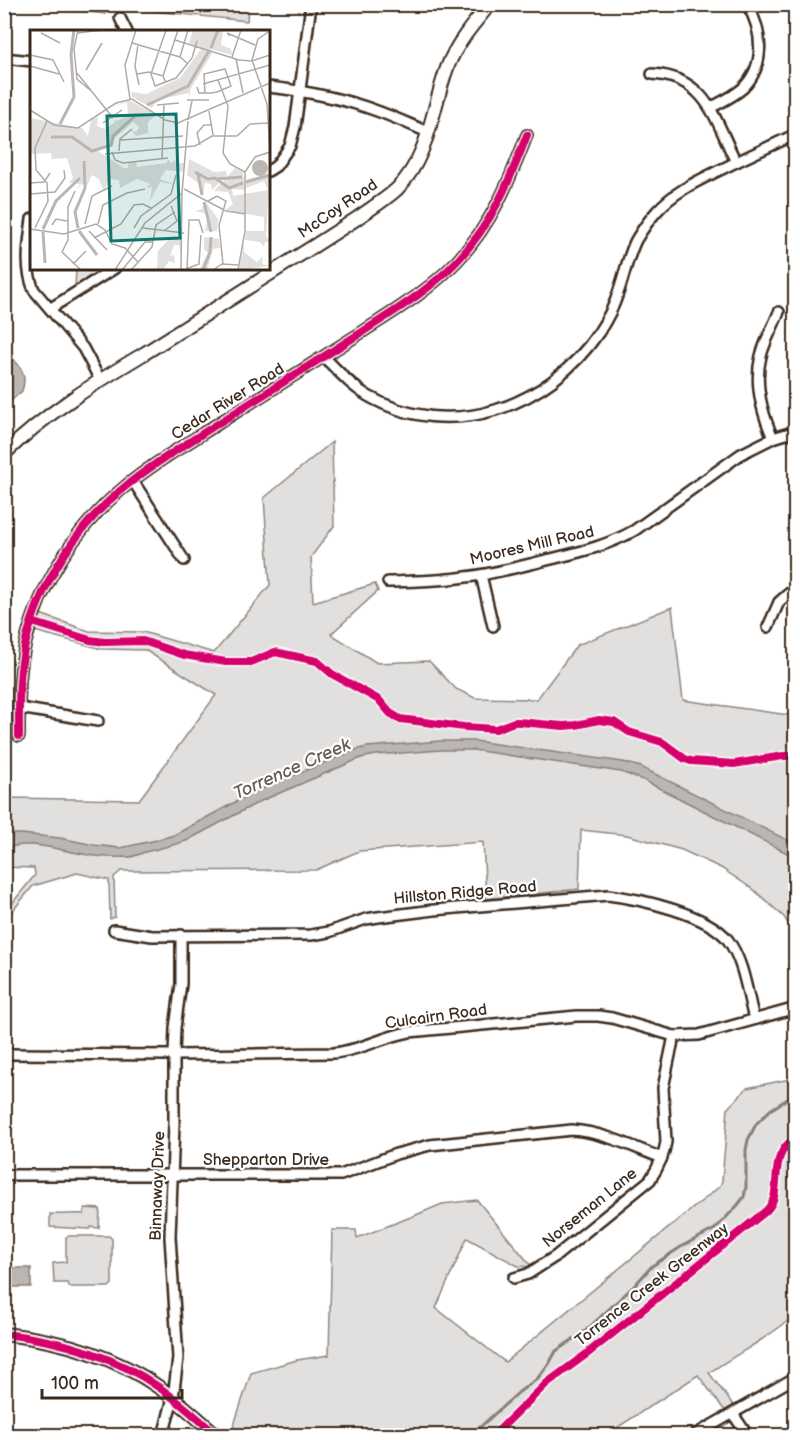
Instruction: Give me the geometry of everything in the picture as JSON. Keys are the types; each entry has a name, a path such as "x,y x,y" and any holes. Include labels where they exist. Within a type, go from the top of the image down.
{"main road":[{"name":"McCoy Road","path":"4,454 51,414 100,380 321,242 397,188 415,165 451,60 468,31 490,4"},
{"path":"4,1334 57,1342 112,1361 159,1387 218,1436"}],"street":[{"path":"270,170 276,166 290,146 295,127 311,4"},
{"path":"710,108 733,96 754,74 760,52 760,37 747,4"},
{"path":"120,18 126,30"},
{"path":"4,58 30,61"},
{"path":"652,74 681,80 690,85 704,99 736,162"},
{"path":"270,87 300,90 359,105 428,132"},
{"name":"Cedar River Road","path":"19,736 20,670 31,625 43,594 66,553 82,531 105,505 164,459 425,290 457,260 486,224 500,200 527,135"},
{"path":"324,357 349,382 369,396 394,408 417,414 445,418 477,415 519,401 564,371 599,332 617,296 636,240 656,212 678,192 795,135"},
{"path":"30,239 27,269 34,290 83,348 100,380"},
{"path":"51,308 111,270"},
{"path":"773,438 768,428 757,380 762,352 779,312"},
{"name":"Moores Mill Road","path":"388,582 443,580 481,575 601,546 624,536 741,454 773,438 795,431"},
{"path":"133,481 184,560"},
{"path":"481,575 493,626"},
{"path":"768,627 779,602 795,586"},
{"path":"19,708 98,721"},
{"name":"Hillston Ridge Road","path":"114,930 152,936 311,935 329,932 366,919 434,910 608,895 630,897 694,917 719,931 728,941 738,962 754,1019"},
{"name":"Binnaway Drive","path":"163,1436 173,1398 178,1358 170,1237 174,1055 181,984 181,935"},
{"name":"Culcairn Road","path":"4,1054 333,1053 345,1052 392,1035 409,1032 576,1016 612,1018 674,1036 699,1035 795,1008"},
{"name":"Norseman Lane","path":"514,1278 528,1274 556,1256 650,1180 665,1150 663,1088 674,1036"},
{"name":"Shepparton Drive","path":"4,1175 341,1175 430,1144 572,1130 594,1133 662,1158"},
{"path":"693,1436 795,1377"},
{"path":"733,1414 748,1436"}],"shaded area":[{"path":"32,5 115,5 105,14"},
{"path":"149,5 248,5 247,21 143,10"},
{"path":"76,270 98,271 75,287"},
{"path":"4,350 20,368 24,378 22,391 5,406"},
{"path":"332,442 334,526 311,557 313,602 375,584 378,591 331,634 377,663 429,661 456,689 475,698 537,699 577,645 672,607 683,700 795,716 795,935 784,917 754,890 721,868 682,850 627,835 581,830 579,889 486,899 483,842 359,851 316,870 121,871 114,877 115,917 110,919 109,880 77,873 33,886 5,920 5,912 35,875 34,868 5,867 5,798 139,800 216,695 145,650 102,649 34,631 40,614 89,631 143,632 214,653 270,585 264,498"},
{"path":"441,741 475,741 623,762 641,767 795,844 795,857 643,780 621,772 473,750 441,750 361,758 261,801 186,841 133,856 93,856 30,845 5,849 5,836 10,834 60,838 120,848 157,840 174,835 254,792 355,750"},
{"path":"795,1080 795,1315 709,1373 734,1406 725,1411 698,1375 606,1435 554,1433 551,1436 238,1436 232,1431 251,1373 297,1360 329,1355 332,1230 356,1230 357,1238 442,1204 477,1200 532,1267 518,1266 467,1238 436,1308 505,1362 720,1186 728,1108 747,1088"},
{"path":"85,1208 100,1209 99,1228 50,1227 50,1214 84,1214"},
{"path":"109,1236 112,1239 112,1284 109,1287 70,1287 67,1283 54,1283 53,1263 66,1262 66,1237"},
{"path":"4,1259 7,1259 8,1268 31,1268 31,1287 5,1287"}],"waterway":[{"path":"470,1436 537,1379 556,1351 584,1332 652,1266 684,1245 715,1229 744,1197 746,1150 756,1124 770,1110 796,1096"}],"cycle path":[{"path":"19,736 19,689 26,641 32,620 50,578 89,522 133,480 396,310 446,272 469,247 490,217 506,186 527,135"},
{"path":"32,622 90,640 143,641 184,655 226,662 251,662 275,652 317,661 332,674 379,700 390,713 400,719 496,729 514,722 563,726 599,720 614,722 629,732 662,742 691,761 734,764 796,756"},
{"name":"Torrence Creek Greenway","path":"493,1436 547,1383 766,1211 775,1194 781,1155 786,1145 796,1137"},
{"path":"4,1334 66,1345 125,1367 168,1394 218,1436"}],"water label":[{"name":"Torrence Creek","path":"292,769"}]}
